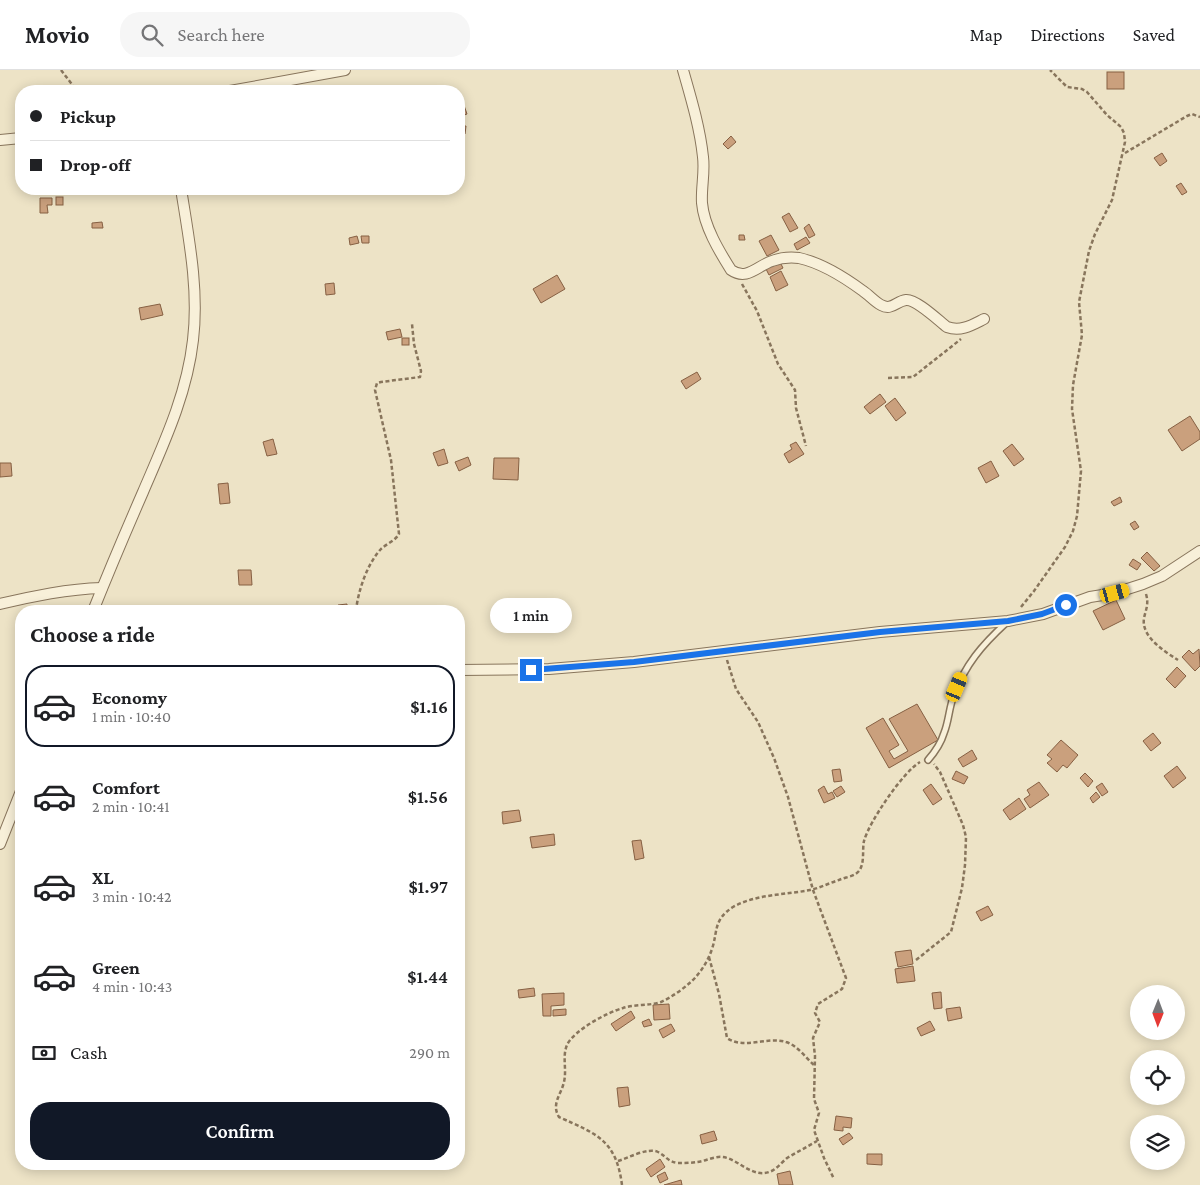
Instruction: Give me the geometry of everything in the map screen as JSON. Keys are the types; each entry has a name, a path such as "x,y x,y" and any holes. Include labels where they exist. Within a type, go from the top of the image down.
{"street":[{"path":"263,85 345,70"},
{"path":"683,70 692,100 703,155 702,202 704,217 731,270 736,274 743,275 773,260 798,258 814,263 846,279 880,305 893,307 903,300 908,300 921,307 947,327 959,330 984,319"},
{"path":"0,140 15,139"},
{"path":"95,605 173,421 185,384 193,340 195,295 192,256 182,195"},
{"path":"465,670 549,669 634,662 880,632 1008,621 1042,614 1090,597 1115,593 1143,584 1162,576 1200,551"},
{"path":"0,604 66,590 102,588"},
{"path":"0,844 15,806"}],"lane":[{"path":"928,760 945,732 953,698 961,677 973,656 1008,621"}],"path":[{"path":"61,70 73,85"},
{"path":"1008,621 1034,591 1065,547 1073,531 1077,516 1081,471 1072,409 1073,385 1082,335 1079,302 1088,251 1112,200 1125,142 1124,133 1120,126 1107,115 1087,92 1082,89 1067,87 1050,70"},
{"path":"1124,153 1187,116 1192,114 1200,117"},
{"path":"736,274 757,311 778,364 794,390 796,408 806,446"},
{"path":"357,605 359,592 374,558 398,534 391,460 375,390 376,385 381,382 420,377 412,324"},
{"path":"888,378 913,377 962,339 971,326"},
{"path":"1143,584 1148,605 1144,617 1145,629 1155,643 1178,660"},
{"path":"724,651 736,689 758,722 774,758 788,797 813,890 846,978 842,989 818,1004 815,1008 815,1013 820,1022 813,1038 815,1056 814,1099 818,1113 814,1130 834,1179"},
{"path":"622,1185 618,1161 606,1142 598,1136 559,1117 556,1111 557,1100 565,1080 565,1053 570,1039 578,1032 614,1011 650,1004 668,998 693,980 709,957 718,923 732,908 749,900 813,890 854,875 860,870 863,844 872,822 910,770 919,763 928,760 940,772 960,818 966,838 966,852 962,888 951,932 916,960"},
{"path":"709,957 719,994 727,1038 737,1043 767,1040 786,1042 814,1065"},
{"path":"618,1161 654,1151 659,1152 667,1160 676,1163 696,1162 723,1157 763,1173 770,1172 792,1155 817,1141"}],"building":[{"path":"1107,72 1124,72 1124,89 1107,89"},
{"path":"731,136 736,142 728,149 723,144"},
{"path":"1162,153 1167,161 1160,166 1154,158"},
{"path":"1181,183 1187,192 1182,195 1176,186"},
{"path":"56,197 63,197 63,205 56,205"},
{"path":"40,198 52,198 52,205 47,205 48,213 40,213"},
{"path":"789,213 798,228 790,232 782,217"},
{"path":"102,222 103,228 92,228 92,223"},
{"path":"809,224 815,235 809,238 804,228"},
{"path":"739,235 744,235 745,240 739,240"},
{"path":"771,235 779,250 767,256 759,241"},
{"path":"357,236 359,243 350,245 349,238"},
{"path":"361,236 369,236 369,243 362,243"},
{"path":"806,237 810,243 797,250 794,244"},
{"path":"780,262 783,268 769,275 766,269"},
{"path":"781,271 788,285 776,291 770,277"},
{"path":"557,275 565,289 541,303 533,289"},
{"path":"334,283 335,294 326,295 325,284"},
{"path":"160,304 163,315 141,320 139,308"},
{"path":"400,329 402,337 388,340 386,332"},
{"path":"402,338 409,338 409,345 402,345"},
{"path":"697,372 701,379 686,389 681,381"},
{"path":"880,394 886,402 870,414 864,407"},
{"path":"895,398 906,413 896,421 885,406"},
{"path":"1190,416 1200,432 1200,439 1182,451 1168,430"},
{"path":"273,439 277,454 267,456 263,442"},
{"path":"796,442 804,454 789,463 784,454 792,449 790,445"},
{"path":"1012,444 1024,459 1014,466 1003,451"},
{"path":"444,449 448,463 438,466 433,453"},
{"path":"468,457 471,465 459,471 455,462"},
{"path":"494,458 519,458 518,480 493,479"},
{"path":"991,461 999,476 986,483 978,468"},
{"path":"0,463 11,463 12,476 0,477"},
{"path":"228,483 230,503 220,504 218,484"},
{"path":"1120,497 1122,502 1114,506 1111,502"},
{"path":"1135,521 1139,527 1134,530 1130,524"},
{"path":"1147,552 1160,566 1154,571 1141,558"},
{"path":"1133,559 1141,564 1137,570 1129,565"},
{"path":"238,570 251,570 252,585 239,585"},
{"path":"1116,600 1125,619 1103,630 1093,611"},
{"path":"1199,649 1200,666 1195,671 1182,657 1189,650 1193,654"},
{"path":"1177,667 1186,676 1175,688 1166,679"},
{"path":"917,704 938,740 889,768 866,728 883,718 899,745 889,751 894,759 908,751 889,719"},
{"path":"1153,733 1161,743 1151,751 1143,741"},
{"path":"1061,740 1078,755 1067,768 1063,765 1057,772 1047,763 1052,759 1047,755"},
{"path":"972,750 977,759 963,767 958,759"},
{"path":"1177,766 1186,778 1173,788 1164,776"},
{"path":"840,769 842,781 834,782 832,770"},
{"path":"956,771 968,777 964,784 952,779"},
{"path":"1085,773 1093,781 1088,787 1080,778"},
{"path":"1039,782 1049,795 1030,808 1024,799 1030,795 1027,790"},
{"path":"1102,783 1108,792 1102,796 1096,787"},
{"path":"931,784 942,799 933,805 923,790"},
{"path":"824,786 828,794 832,792 835,798 824,803 818,790"},
{"path":"841,786 845,792 837,797 833,791"},
{"path":"1096,792 1100,797 1093,803 1090,798"},
{"path":"1019,798 1026,809 1010,820 1003,810"},
{"path":"519,810 521,821 503,824 502,812"},
{"path":"554,834 555,845 532,848 530,837"},
{"path":"641,840 644,858 635,860 632,841"},
{"path":"988,906 993,915 981,921 976,912"},
{"path":"911,950 913,964 898,967 895,952"},
{"path":"913,966 915,981 897,983 895,969"},
{"path":"534,988 535,996 519,998 518,990"},
{"path":"941,992 942,1008 934,1009 932,993"},
{"path":"564,993 564,1005 551,1006 551,1016 543,1016 542,994"},
{"path":"669,1004 670,1019 654,1020 653,1005"},
{"path":"960,1007 962,1018 948,1021 946,1009"},
{"path":"566,1009 566,1015 553,1016 553,1010"},
{"path":"631,1011 635,1018 616,1031 611,1024"},
{"path":"649,1019 652,1025 644,1027 642,1022"},
{"path":"930,1021 935,1030 921,1036 917,1028"},
{"path":"671,1024 675,1031 663,1038 659,1030"},
{"path":"628,1087 630,1105 619,1107 617,1088"},
{"path":"836,1116 852,1118 851,1128 843,1127 843,1131 834,1130"},
{"path":"714,1131 717,1140 702,1144 700,1135"},
{"path":"849,1133 853,1138 843,1145 839,1139"},
{"path":"867,1154 882,1154 882,1165 867,1164"},
{"path":"660,1159 665,1167 651,1177 646,1169"},
{"path":"790,1171 793,1185 779,1185 777,1174"},
{"path":"665,1172 668,1179 660,1183 657,1176"},
{"path":"681,1180 682,1185 664,1185"}],"route":[{"path":"531,670 634,662 880,632 1008,621 1042,614 1066,605"}]}
